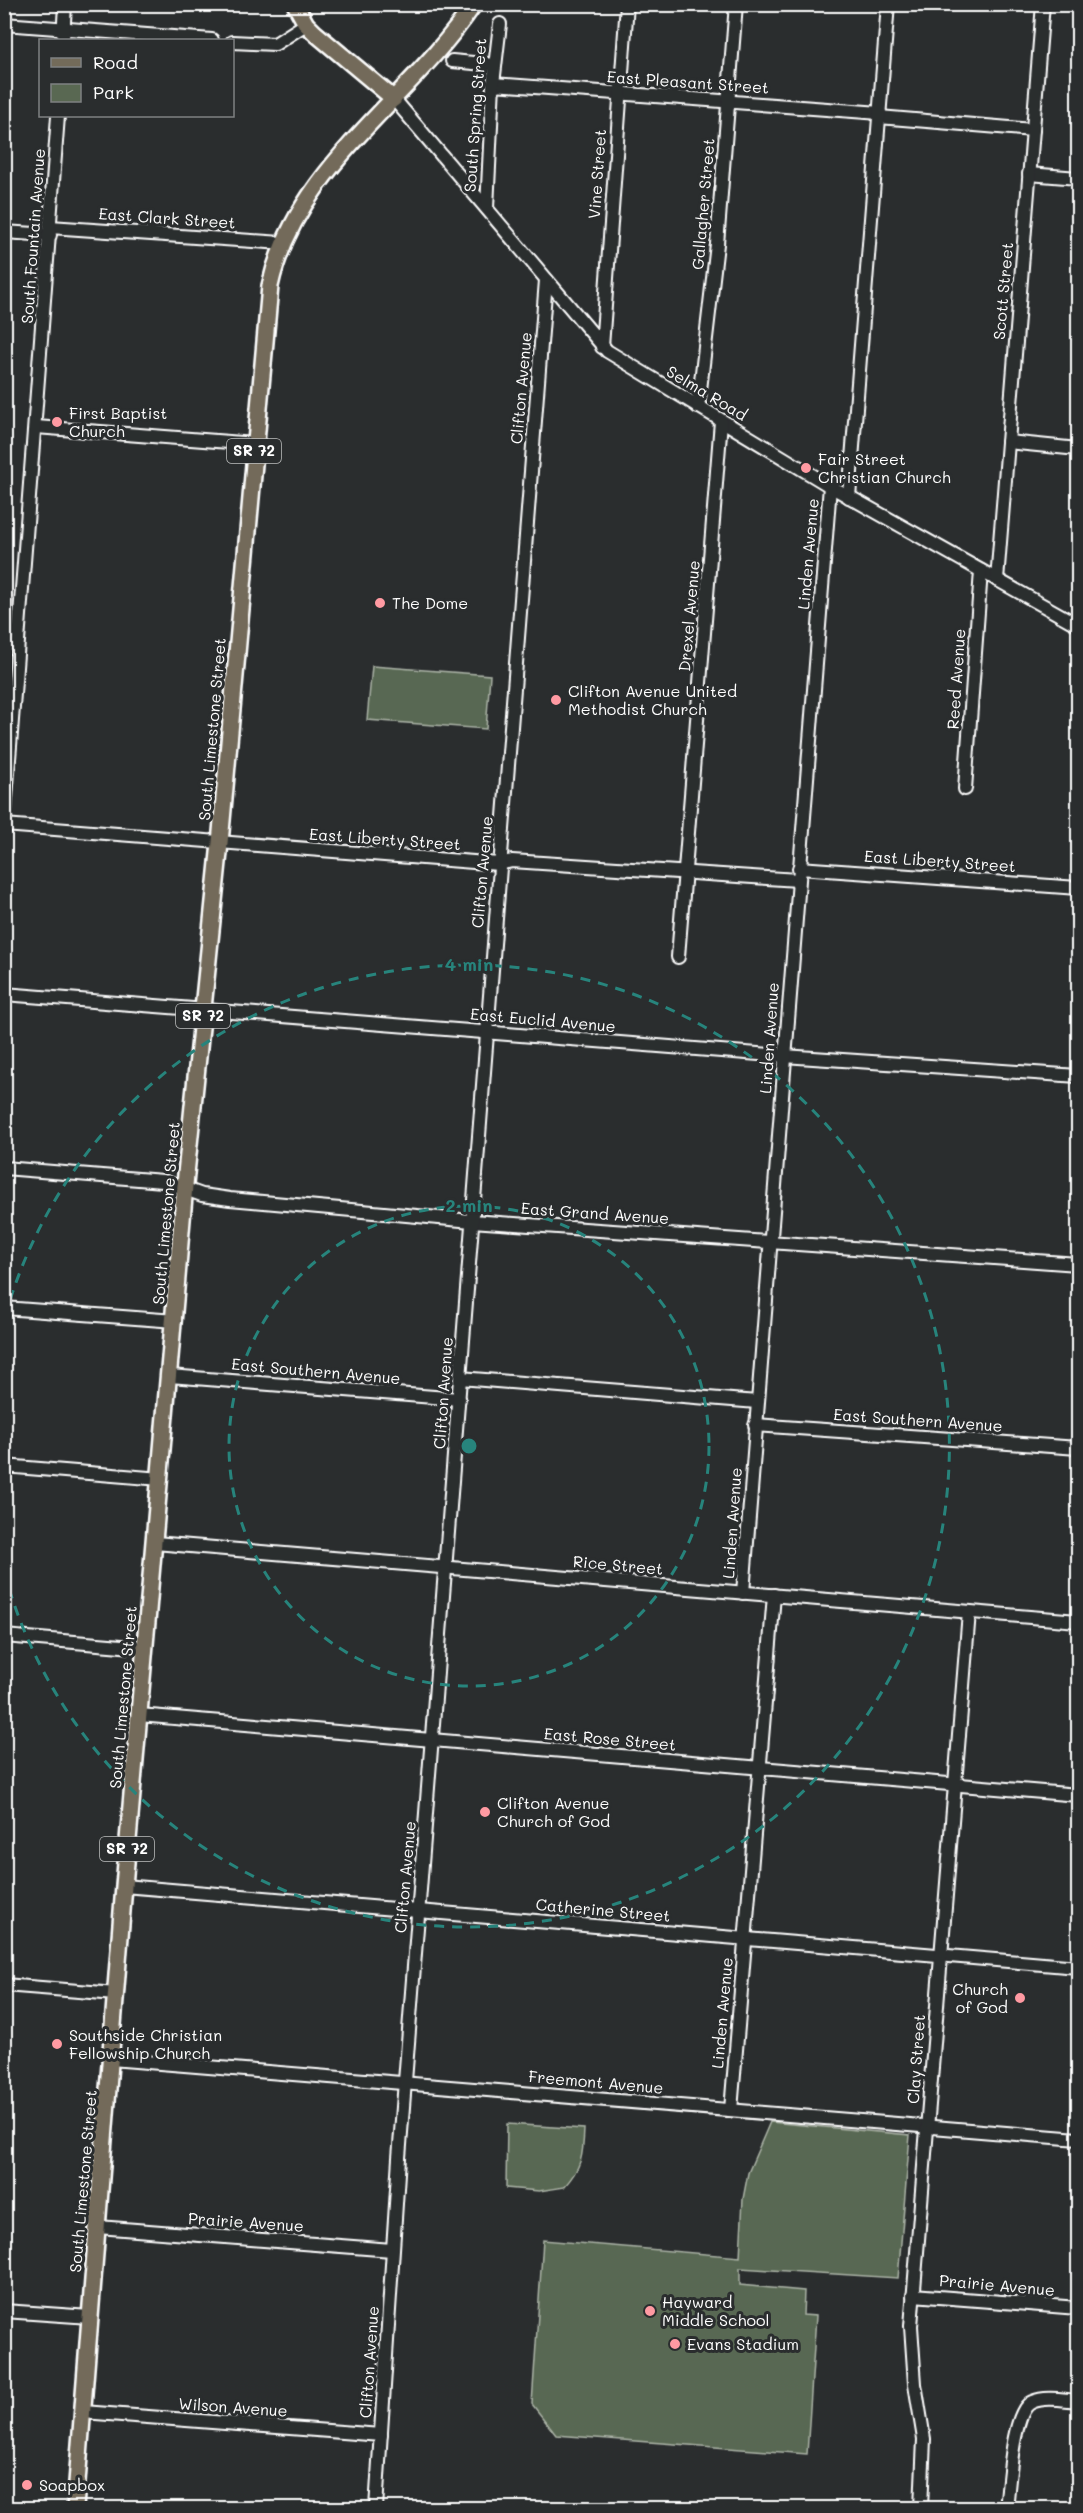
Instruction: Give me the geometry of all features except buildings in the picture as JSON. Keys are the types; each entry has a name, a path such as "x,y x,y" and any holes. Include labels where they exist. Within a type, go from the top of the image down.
{"main road":[{"path":"295,4 306,24 394,99"},
{"name":"SR 72","path":"394,99 429,63 471,9"},
{"name":"South Limestone Street","path":"75,2508 139,1715 270,286 282,243 294,218 320,180 394,99"}],"street":[{"path":"64,34 66,4"},
{"name":"Vine Street","path":"602,347 627,4"},
{"name":"Gallagher Street","path":"698,407 717,244 736,4"},
{"path":"849,497 888,4"},
{"name":"Scott Street","path":"997,580 1043,4"},
{"path":"4,24 64,34 187,39"},
{"path":"234,42 275,44 306,24"},
{"name":"South Spring Street","path":"487,208 493,84 500,24"},
{"path":"452,61 495,65"},
{"name":"East Pleasant Street","path":"493,84 728,102 1033,130"},
{"name":"Selma Road","path":"394,99 602,347 624,363 830,486 1078,625"},
{"name":"South Fountain Avenue","path":"4,825 58,117"},
{"path":"1029,174 1078,178"},
{"name":"East Clark Street","path":"4,232 50,231 282,243"},
{"name":"Clifton Avenue","path":"376,2508 392,2250 546,280"},
{"name":"Drexel Avenue","path":"678,957 721,421"},
{"path":"36,427 255,444"},
{"path":"1008,442 1078,449"},
{"name":"Linden Avenue","path":"743,1593 830,486"},
{"name":"Reed Avenue","path":"965,789 981,571"},
{"name":"East Liberty Street","path":"4,825 499,864 512,861 685,873 799,874 1078,888"},
{"name":"East Euclid Avenue","path":"4,994 784,1056 1078,1076"},
{"name":"East Grand Avenue","path":"4,1168 163,1181 186,1190 230,1199 472,1221 1078,1264"},
{"path":"4,1308 175,1322"},
{"name":"East Southern Avenue","path":"170,1376 459,1399"},
{"path":"460,1377 757,1402"},
{"name":"East Southern Avenue","path":"755,1425 1078,1448"},
{"path":"4,1466 161,1479"},
{"name":"Rice Street","path":"155,1543 1078,1621"},
{"name":"Linden Avenue","path":"730,2110 774,1595"},
{"name":"Clay Street","path":"921,2508 924,2439 911,2351 913,2295 969,1612"},
{"path":"4,1636 145,1648"},
{"name":"East Rose Street","path":"139,1715 1078,1794"},
{"name":"Catherine Street","path":"124,1886 1078,1967"},
{"path":"4,1985 116,1994"},
{"name":"Freemont Avenue","path":"111,2059 1078,2139"},
{"name":"Prairie Avenue","path":"98,2227 392,2250"},
{"name":"Prairie Avenue","path":"913,2295 1078,2308"},
{"path":"4,2311 90,2317"},
{"path":"1006,2508 1022,2412 1029,2404 1041,2399 1078,2401"},
{"name":"Wilson Avenue","path":"83,2412 381,2435"}],"green space":[{"path":"372,666 490,675 486,729 367,720"},
{"name":"Evans Stadium","path":"770,2122 910,2135 898,2278 740,2268 740,2285 804,2291 803,2315 816,2316 807,2454 556,2435 532,2404 543,2240 740,2257 743,2199 748,2173"},
{"path":"507,2124 584,2129 583,2147 578,2167 564,2187 539,2191 506,2188"}],"place":[{"name":"First Baptist Church","path":"57,422"},
{"name":"Fair Street Christian Church","path":"806,468"},
{"name":"The Dome","path":"380,603"},
{"name":"Clifton Avenue United Methodist Church","path":"556,700"},
{"name":"Clifton Avenue Church of God","path":"485,1812"},
{"name":"Church of God","path":"1020,1998"},
{"name":"Southside Christian Fellowship Church","path":"57,2044"},
{"name":"Hayward Middle School","path":"650,2311"},
{"name":"Evans Stadium","path":"675,2344"},
{"name":"Soapbox","path":"27,2485"}]}
